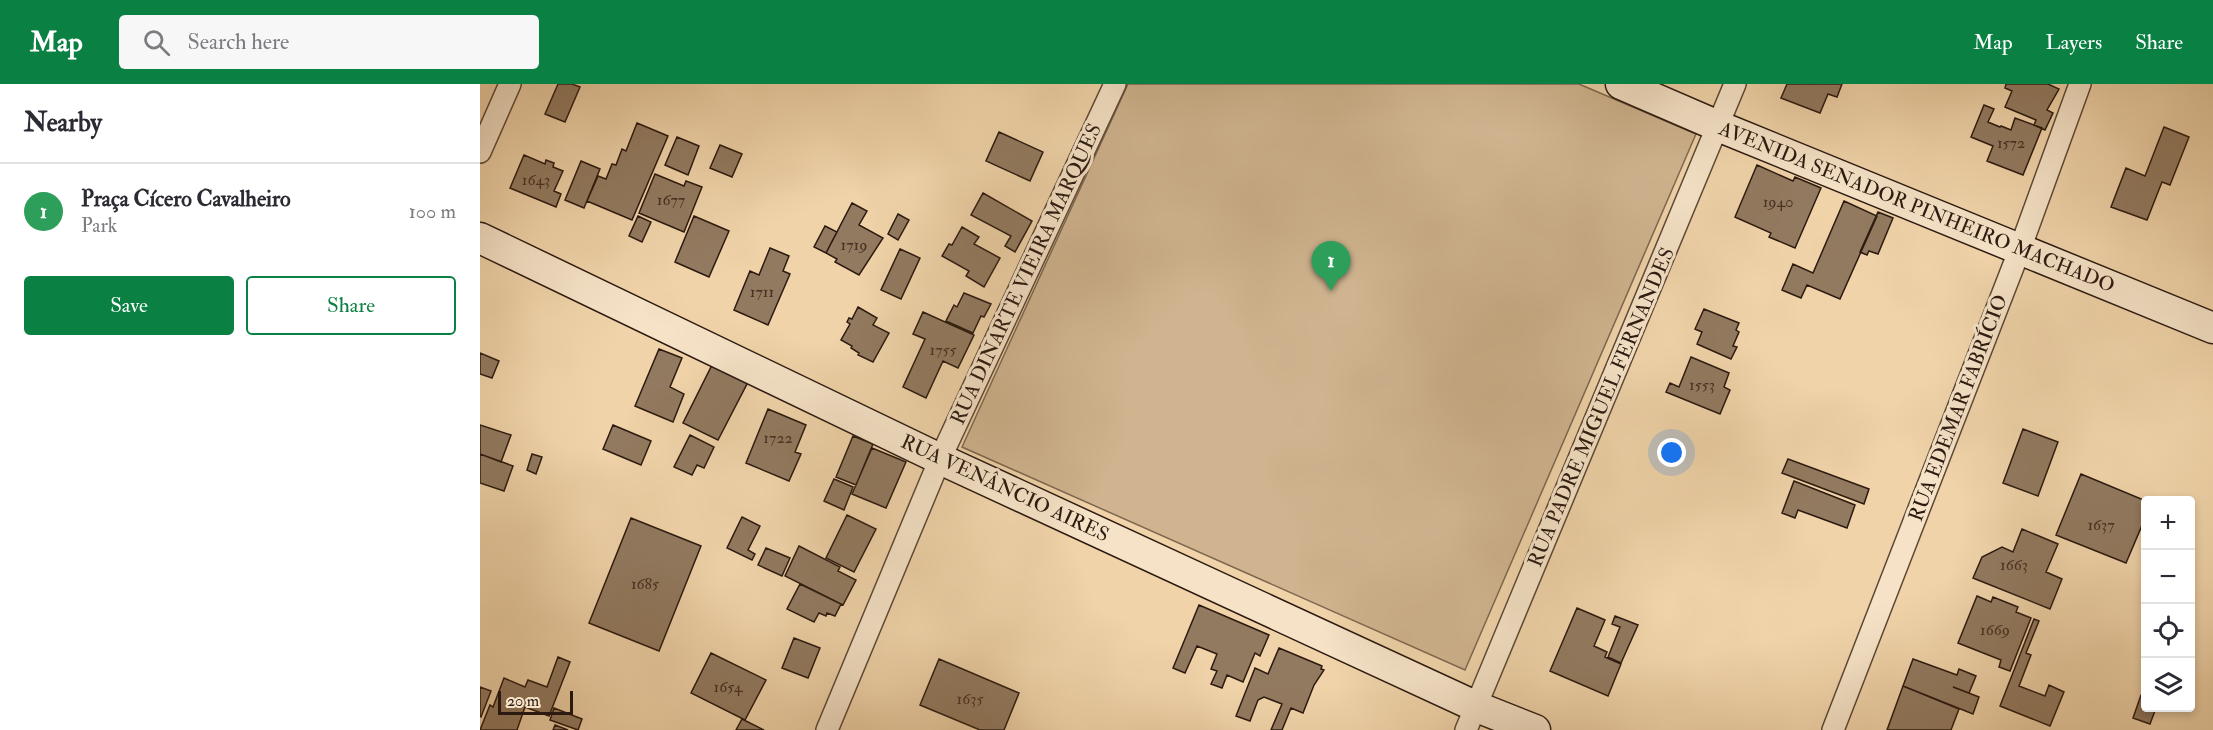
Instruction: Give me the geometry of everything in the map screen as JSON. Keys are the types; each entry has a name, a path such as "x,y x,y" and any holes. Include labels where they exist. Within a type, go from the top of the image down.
{"street":[{"path":"480,152 510,84"},
{"name":"RUA DINARTE VIEIRA MARQUES","path":"827,730 940,459 1115,84"},
{"name":"AVENIDA SENADOR PINHEIRO MACHADO","path":"1621,84 1718,126 2213,328"},
{"name":"RUA PADRE MIGUEL FERNANDES","path":"1472,718 1735,84"},
{"name":"RUA EDEMAR FABRÍCIO","path":"1833,730 2020,249 2080,84"},
{"name":"RUA VENÂNCIO AIRES","path":"480,238 1472,718 1535,730"}],"shaded area":[{"path":"1128,84 1579,84 1696,134 1465,670 962,447"}],"building":[{"path":"558,84 572,84 580,87 565,122 545,114"},
{"path":"1787,84 1842,84 1837,97 1828,94 1820,113 1781,98"},
{"path":"2006,84 2048,84 2059,89 2047,110 2053,113 2045,130 2034,125 2036,120 2005,107 2012,91 2005,88"},
{"path":"1984,105 1994,109 1988,122 2000,127 2011,130 2015,118 2042,128 2023,175 1987,161 1993,146 1971,137"},
{"path":"637,123 668,136 632,220 587,201 598,176 606,179 612,164 616,165 622,149 626,151"},
{"path":"2164,127 2189,137 2170,185 2162,182 2147,220 2111,207 2126,168 2145,176"},
{"path":"999,132 1043,152 1030,181 986,161"},
{"path":"677,137 699,146 688,175 665,165"},
{"path":"720,145 742,154 732,177 710,168"},
{"path":"524,155 545,164 546,160 554,163 553,167 563,171 554,191 561,194 556,207 510,188"},
{"path":"581,161 600,169 584,208 565,200"},
{"path":"1757,165 1793,181 1795,177 1821,188 1795,248 1769,237 1771,233 1735,217"},
{"path":"655,174 684,186 686,181 702,187 684,232 639,213"},
{"path":"983,193 1032,221 1015,252 1005,246 1011,236 971,215"},
{"path":"1844,201 1877,216 1840,299 1807,285 1801,298 1782,290 1793,264 1813,273"},
{"path":"852,203 867,211 859,225 883,238 859,275 835,262 837,259 826,253"},
{"path":"1878,212 1893,218 1878,254 1869,251 1867,255 1860,252"},
{"path":"898,214 909,220 898,240 888,234"},
{"path":"638,216 651,222 642,242 629,236"},
{"path":"694,216 729,231 709,277 675,262"},
{"path":"825,226 837,232 826,253 814,247"},
{"path":"962,227 979,237 974,244 1000,258 984,287 966,276 969,271 942,256 949,244 952,245"},
{"path":"770,248 789,256 783,271 790,274 768,325 734,310 750,271 759,275"},
{"path":"900,249 920,258 901,299 881,290"},
{"path":"964,293 991,304 984,317 981,316 973,333 946,321 954,305 957,307"},
{"path":"858,307 877,318 873,325 889,333 873,362 858,355 859,353 851,348 852,346 841,340 850,324 847,322 849,318 852,319"},
{"path":"1704,309 1739,323 1736,330 1739,332 1733,346 1737,347 1731,359 1697,344 1702,332 1695,329"},
{"path":"923,312 974,335 958,368 943,361 926,398 903,387 925,339 913,334"},
{"path":"659,349 682,358 670,387 684,394 673,422 635,406"},
{"path":"480,353 499,361 492,378 480,374"},
{"path":"1691,357 1729,373 1724,387 1730,390 1720,414 1666,392 1670,383 1679,387"},
{"path":"712,365 748,382 718,440 683,423"},
{"path":"768,409 806,425 795,452 801,454 789,481 746,463"},
{"path":"480,425 511,435 501,462 480,454"},
{"path":"613,425 651,441 641,465 603,449"},
{"path":"2023,429 2058,442 2038,496 2003,483"},
{"path":"690,435 714,447 704,468 697,465 692,475 674,467"},
{"path":"853,436 873,444 856,485 836,477"},
{"path":"872,448 906,462 886,508 852,494"},
{"path":"480,454 513,466 504,491 480,483"},
{"path":"532,454 542,457 536,474 527,470"},
{"path":"1788,459 1869,489 1864,504 1782,473"},
{"path":"2081,474 2141,499 2141,528 2126,563 2056,535"},
{"path":"834,479 853,487 844,510 824,501"},
{"path":"1794,481 1855,505 1847,528 1798,510 1795,518 1782,513"},
{"path":"847,515 876,529 854,572 826,558"},
{"path":"742,517 760,526 748,550 755,554 752,560 727,548"},
{"path":"631,518 701,546 659,651 589,623"},
{"path":"2022,529 2058,544 2046,572 2062,579 2050,609 1973,578 1982,557 2002,547 2013,552"},
{"path":"799,546 840,567 838,571 856,580 843,605 785,576"},
{"path":"766,548 790,558 782,576 758,565"},
{"path":"800,584 841,604 835,616 819,613 814,622 787,609"},
{"path":"1977,596 1991,602 1993,597 2018,607 2016,612 2031,618 2010,671 1999,667 2001,660 1958,643"},
{"path":"1199,605 1269,635 1260,656 1255,653 1243,682 1227,675 1222,688 1211,684 1217,671 1211,669 1217,654 1197,646 1185,673 1173,668"},
{"path":"1577,608 1605,620 1594,646 1607,652 1605,657 1621,664 1608,696 1550,671"},
{"path":"1615,616 1638,625 1621,663 1608,657 1620,627 1612,624"},
{"path":"2034,619 2039,621 2026,653 2031,655 2019,686 2045,696 2049,685 2064,692 2050,726 2000,706"},
{"path":"794,638 820,648 808,678 782,668"},
{"path":"1279,648 1322,666 1321,669 1324,670 1314,685 1303,713 1291,708 1282,730 1271,730 1282,704 1264,697 1258,700 1250,721 1236,716 1255,668 1268,674"},
{"path":"711,653 766,680 745,720 691,693"},
{"path":"558,657 570,662 549,716 525,707 517,730 480,730 490,705 493,707 504,678 525,687 528,680 547,687"},
{"path":"939,659 1019,693 1004,730 980,730 920,705"},
{"path":"1913,659 1957,675 1959,669 1976,676 1969,693 1953,687 1979,697 1973,714 1903,686"},
{"path":"1903,686 1959,709 1951,730 1887,730"},
{"path":"480,687 491,691 481,717 480,716"},
{"path":"2141,695 2141,712 2154,712 2150,724 2133,718"},
{"path":"554,708 582,719 578,730 550,720"},
{"path":"742,719 764,730 736,730"},
{"path":"555,725 568,730 553,730"}],"place":[{"name":"Praça Cícero Cavalheiro","path":"1331,291"}]}
